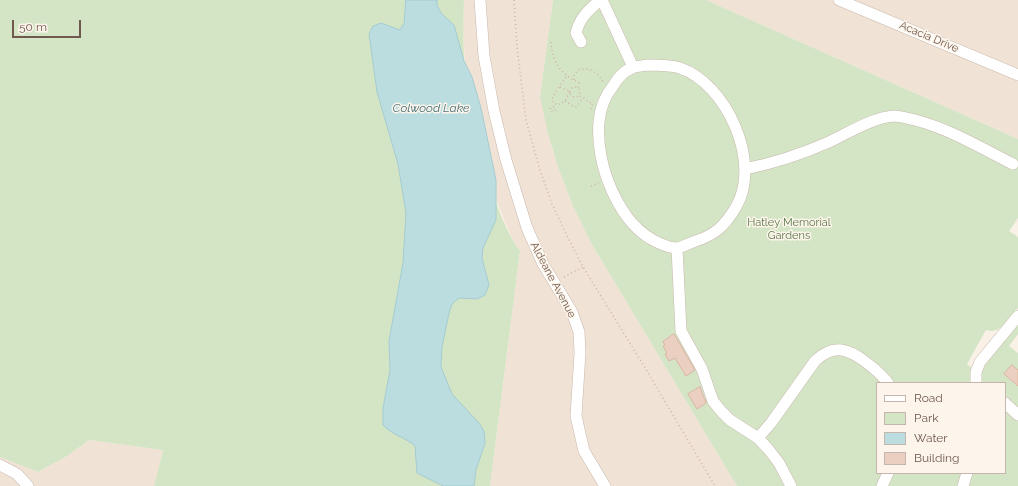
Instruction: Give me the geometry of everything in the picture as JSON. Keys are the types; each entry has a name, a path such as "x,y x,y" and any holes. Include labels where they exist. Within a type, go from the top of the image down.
{"street":[{"name":"Aldeane Avenue","path":"480,0 484,56 494,111 506,160 527,228 543,264 572,312 579,332 580,353 576,416 584,450 605,486"},
{"path":"582,42 576,33 579,23 583,16 601,0 633,67"},
{"name":"Acacia Drive","path":"841,0 1018,75"},
{"path":"647,65 670,66 680,68 700,79 718,98 735,125 744,153 745,182 738,204 724,225 716,233 677,248 664,245 650,239 638,230 626,214 614,195 610,185 604,165 599,134 601,110 610,90 623,74 633,67 647,65"},
{"path":"745,169 788,158 876,121 895,116 924,122 945,130 1013,164"},
{"path":"677,248 681,331 702,369 707,386 717,406 730,420 758,438 769,450 792,486"},
{"path":"976,382 976,372 980,362 1018,316"},
{"path":"758,438 771,423 815,361 829,351 839,349 849,351 877,371 887,382"},
{"path":"1006,405 1018,415"},
{"path":"0,466 17,474 28,486"},
{"path":"882,486 888,474"},
{"path":"963,486 967,474"}],"path":[{"path":"514,0 517,47 526,120 547,191 583,267 715,486"},
{"path":"551,42 553,58 567,76 579,83 578,88 581,91 580,96"},
{"path":"574,80 574,75 578,70 584,69 599,74 604,84 610,90"},
{"path":"567,76 552,100 554,105 565,101 570,91 574,87 578,88"},
{"path":"560,87 570,91 570,94 574,97 580,96 591,103"},
{"path":"565,101 576,107 583,98"},
{"path":"554,283 583,267"}],"shaded area":[{"path":"464,0 553,0 540,97 552,149 565,185 573,206 591,243 737,486 490,486 520,251 505,222 488,178 466,81 463,28"},
{"path":"706,0 1018,0 1018,139"},
{"path":"89,440 163,450 154,486 0,486 0,457 38,472 67,456"}],"green space":[{"path":"0,0 464,0 464,59 469,97 492,191 511,237 520,251 490,486 154,486 163,450 89,440 67,456 38,472 0,457"},
{"name":"Hatley Memorial Gardens","path":"553,0 706,0 1018,139 1018,218 1009,231 1018,237 1018,308 1008,321 1000,328 991,331 986,330 967,364 975,371 1018,321 1018,334 1009,346 1018,353 1018,486 737,486 591,243 573,206 558,167 548,134 540,97"}],"water":[{"name":"Colwood Lake","path":"406,0 437,0 437,5 441,13 454,25 464,61 472,77 481,108 496,180 496,220 483,248 482,258 489,285 485,295 477,299 459,298 452,304 442,347 441,367 452,394 479,423 484,431 485,443 476,470 474,486 443,486 417,473 415,446 383,425 383,408 390,370 389,341 403,263 406,213 398,164 377,92 369,34 373,26 381,23 400,30 404,23"}],"building":[{"path":"674,334 695,370 686,376 675,358 669,361 665,354 667,353 663,346 665,345 663,342"},
{"path":"1012,365 1018,370 1018,386 1004,374"},
{"path":"700,387 706,403 697,409 688,394"}]}
